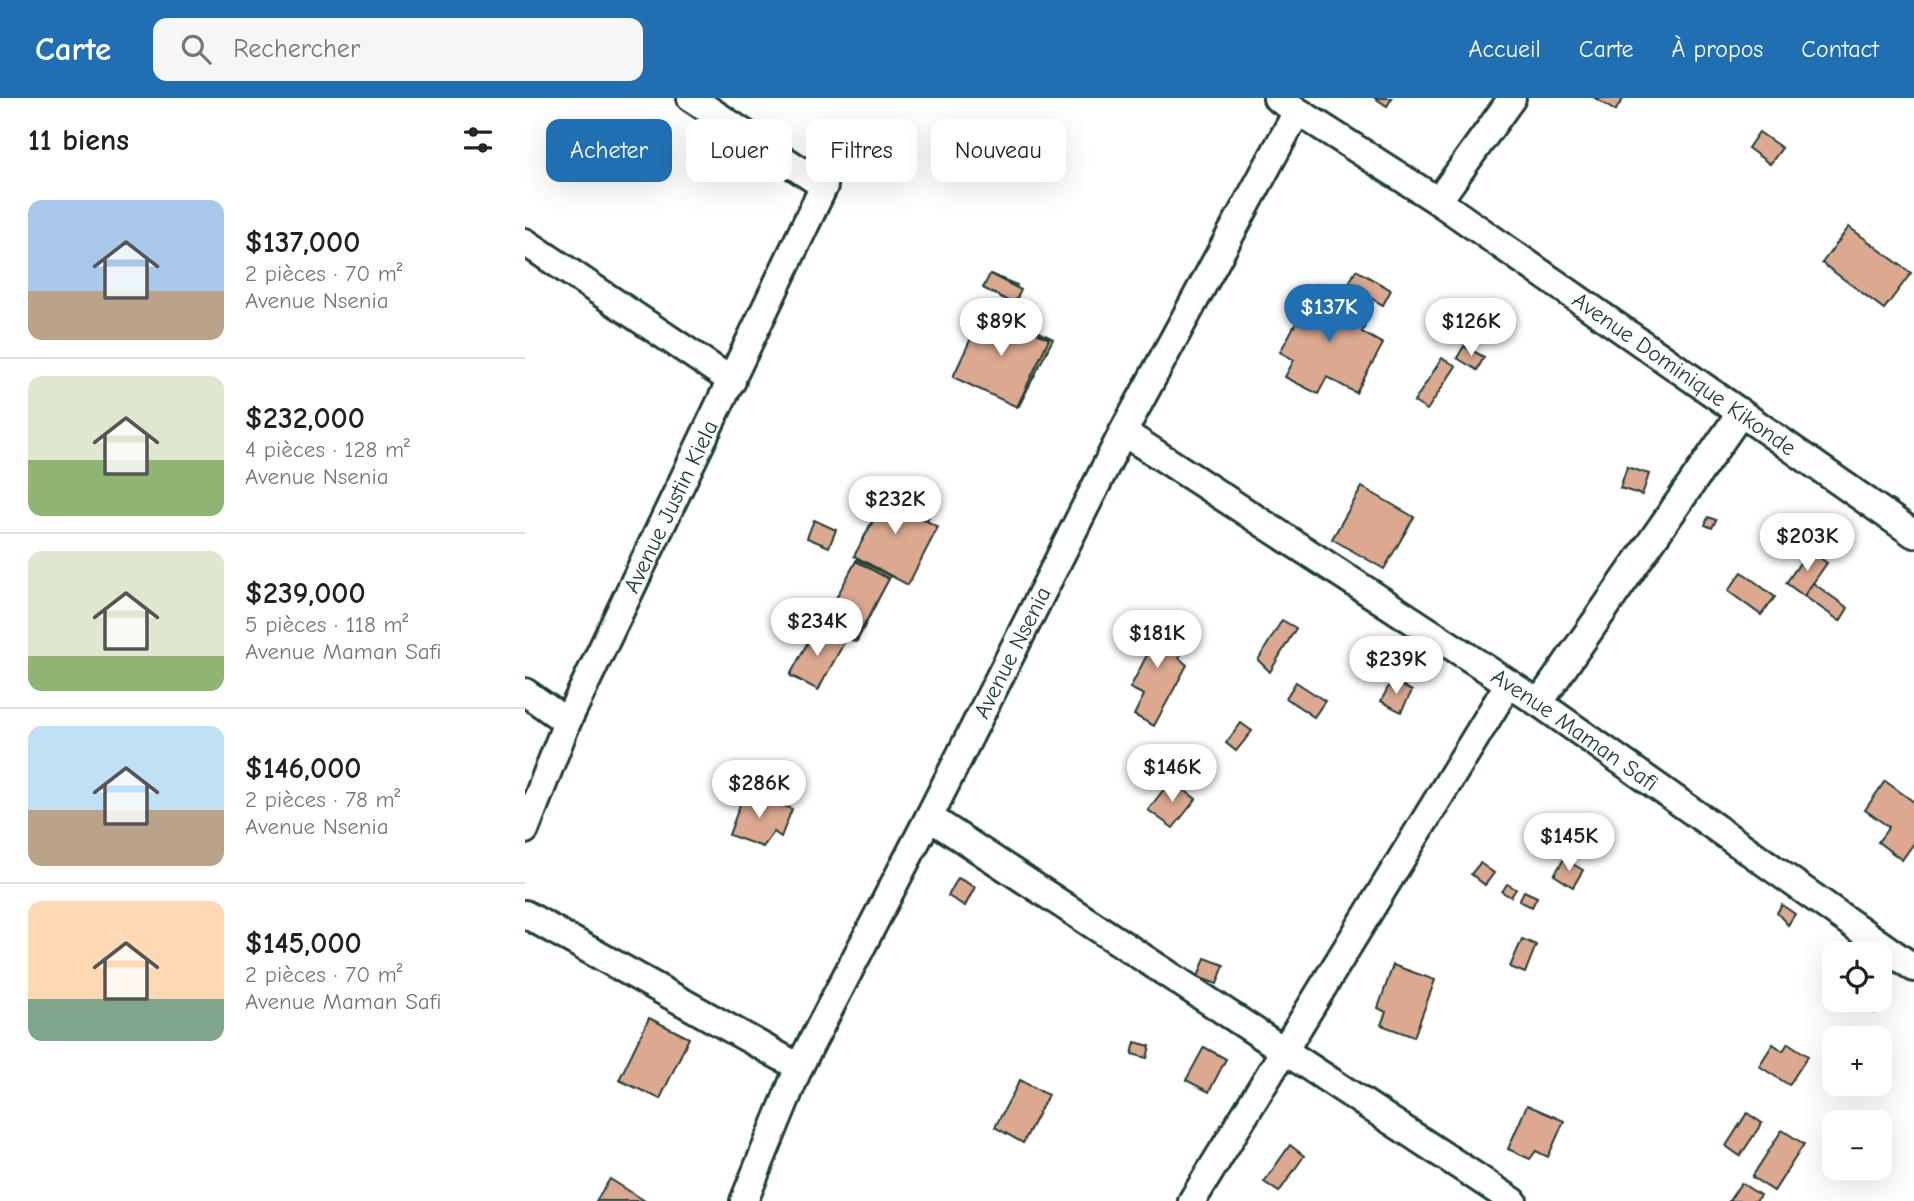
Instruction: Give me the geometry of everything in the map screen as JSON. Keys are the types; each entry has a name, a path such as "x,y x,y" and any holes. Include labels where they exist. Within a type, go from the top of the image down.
{"street":[{"name":"Avenue Justin Kiela","path":"525,830 567,722 824,186 691,98"},
{"path":"1438,201 1511,98"},
{"name":"Avenue Dominique Kikonde","path":"1287,105 1438,201 1914,534"},
{"name":"Avenue Nsenia","path":"744,1201 799,1067 929,817 1287,105"},
{"path":"525,242 732,382"},
{"path":"1539,703 1740,414"},
{"name":"Avenue Maman Safi","path":"1123,432 1539,703 1914,968"},
{"path":"1192,1201 1509,683"},
{"path":"525,692 567,722"},
{"path":"929,817 1281,1052 1513,1201"},
{"path":"525,914 799,1067"}],"building":[{"path":"1375,98 1392,98 1387,106"},
{"path":"1595,98 1624,98 1615,111"},
{"path":"1759,132 1782,148 1770,164 1748,148"},
{"path":"1849,227 1911,273 1884,309 1822,263"},
{"path":"1356,270 1391,290 1383,305 1348,285"},
{"path":"990,274 1017,285 1012,298 985,287"},
{"path":"990,274 1021,290 1014,304 983,288"},
{"path":"1317,284 1358,306 1351,318 1365,326 1362,332 1383,344 1356,393 1327,377 1318,394 1285,377 1294,360 1280,352"},
{"path":"989,306 1053,339 1019,406 955,373"},
{"path":"985,308 1049,339 1017,407 953,377"},
{"path":"1464,346 1484,357 1477,370 1457,358"},
{"path":"1442,358 1456,366 1427,410 1414,402"},
{"path":"1627,467 1649,474 1642,495 1620,488"},
{"path":"1362,487 1414,517 1384,569 1332,539"},
{"path":"885,494 929,516 914,545 923,550 910,577 857,552"},
{"path":"885,499 938,527 908,585 854,556"},
{"path":"1708,517 1716,520 1712,528 1705,525"},
{"path":"814,520 836,530 829,547 807,538"},
{"path":"1809,550 1827,563 1804,596 1786,583"},
{"path":"857,559 890,576 857,641 824,624"},
{"path":"856,561 889,579 855,642 822,624"},
{"path":"1742,572 1775,597 1761,615 1728,591"},
{"path":"1813,583 1848,608 1840,621 1804,596"},
{"path":"1282,620 1296,628 1270,672 1258,660"},
{"path":"1145,621 1187,643 1179,658 1187,665 1154,726 1134,715 1144,695 1130,688 1147,655 1131,646"},
{"path":"815,627 842,640 819,689 792,677"},
{"path":"816,627 844,643 818,690 790,675"},
{"path":"1392,680 1412,691 1401,712 1381,701"},
{"path":"1296,682 1325,701 1314,717 1286,698"},
{"path":"1241,723 1252,731 1236,751 1226,743"},
{"path":"1171,780 1196,799 1173,828 1148,810"},
{"path":"1885,781 1914,802 1914,843 1902,860 1878,842 1889,827 1865,810"},
{"path":"745,791 792,809 781,837 774,832 763,847 729,835"},
{"path":"1564,859 1583,870 1573,887 1554,875"},
{"path":"1480,863 1494,873 1485,885 1471,874"},
{"path":"958,878 975,887 965,906 948,896"},
{"path":"1507,884 1516,889 1511,897 1502,892"},
{"path":"1524,891 1537,897 1532,907 1519,901"},
{"path":"1782,905 1795,914 1788,925 1777,913"},
{"path":"1522,939 1536,945 1525,973 1510,967"},
{"path":"1205,958 1224,965 1217,984 1198,977"},
{"path":"1393,965 1435,980 1414,1037 1381,1025 1386,1012 1378,1008"},
{"path":"649,1018 689,1038 660,1099 619,1080"},
{"path":"1135,1042 1150,1046 1147,1058 1132,1054"},
{"path":"1788,1043 1808,1056 1789,1085 1759,1066 1773,1044 1783,1051"},
{"path":"1204,1047 1226,1059 1209,1092 1186,1080"},
{"path":"1020,1080 1048,1095 1023,1143 995,1127"},
{"path":"1527,1105 1564,1121 1548,1157 1536,1151 1530,1159 1508,1149"},
{"path":"1747,1113 1762,1123 1740,1156 1726,1146"},
{"path":"1782,1130 1804,1144 1774,1191 1752,1177"},
{"path":"1290,1145 1304,1156 1279,1192 1264,1182"},
{"path":"610,1179 645,1201 596,1201"},
{"path":"1741,1183 1760,1195 1756,1201 1729,1201"}]}
